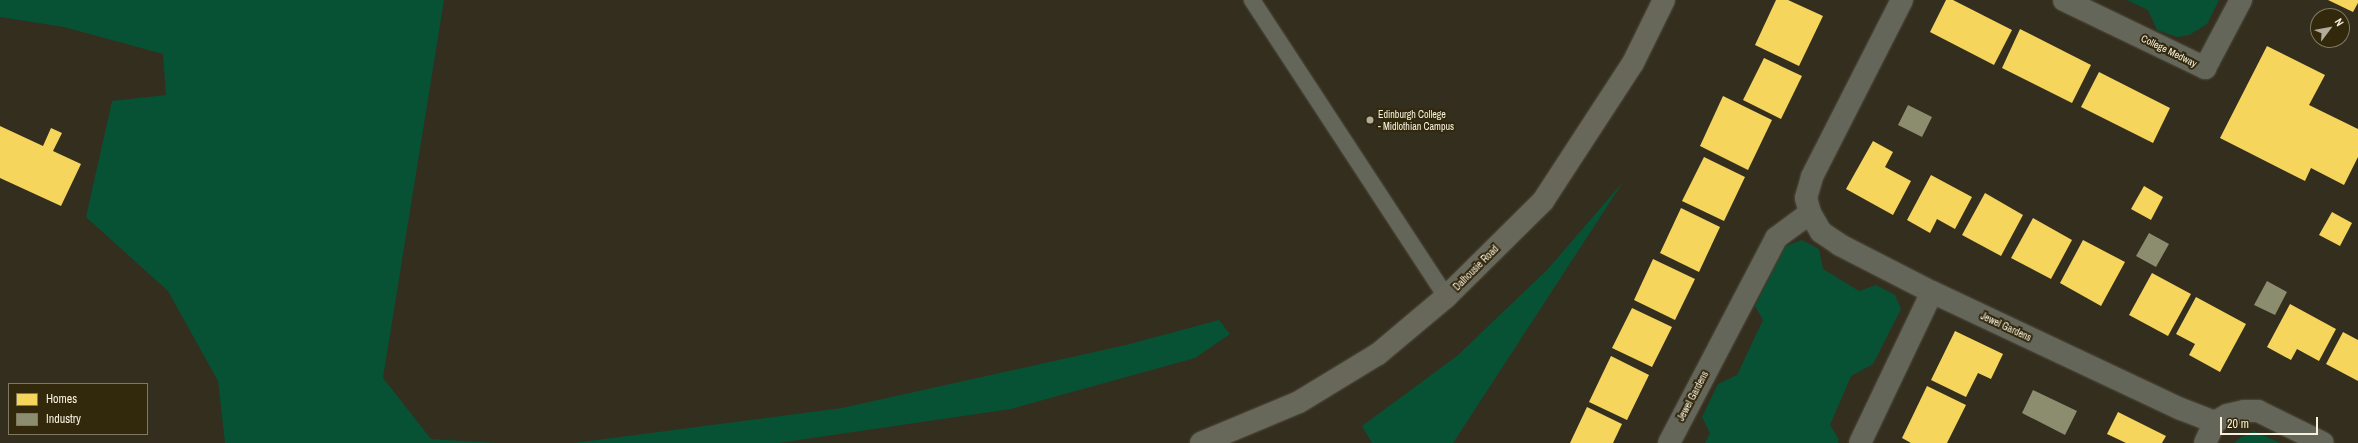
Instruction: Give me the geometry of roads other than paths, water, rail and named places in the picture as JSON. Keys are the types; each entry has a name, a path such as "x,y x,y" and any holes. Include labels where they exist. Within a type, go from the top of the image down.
{"main road":[{"name":"Dalhousie Road","path":"1201,443 1299,402 1378,354 1446,297 1543,201 1633,63 1664,0"}],"street":[{"name":"Jewel Gardens","path":"1902,0 1812,177 1806,198 1810,213 1821,232 1840,245 1932,292 2181,409 2215,422"},
{"name":"College Medway","path":"2064,0 2205,68 2240,0"},
{"name":"Jewel Gardens","path":"1669,443 1776,238 1810,213"},
{"path":"1860,443 1932,292"},
{"path":"2205,443 2215,422 2227,415 2244,411 2258,411 2324,443"}],"lane":[{"path":"1252,0 1446,297"}],"place":[{"name":"Edinburgh College - Midlothian Campus","path":"1370,120"}]}
